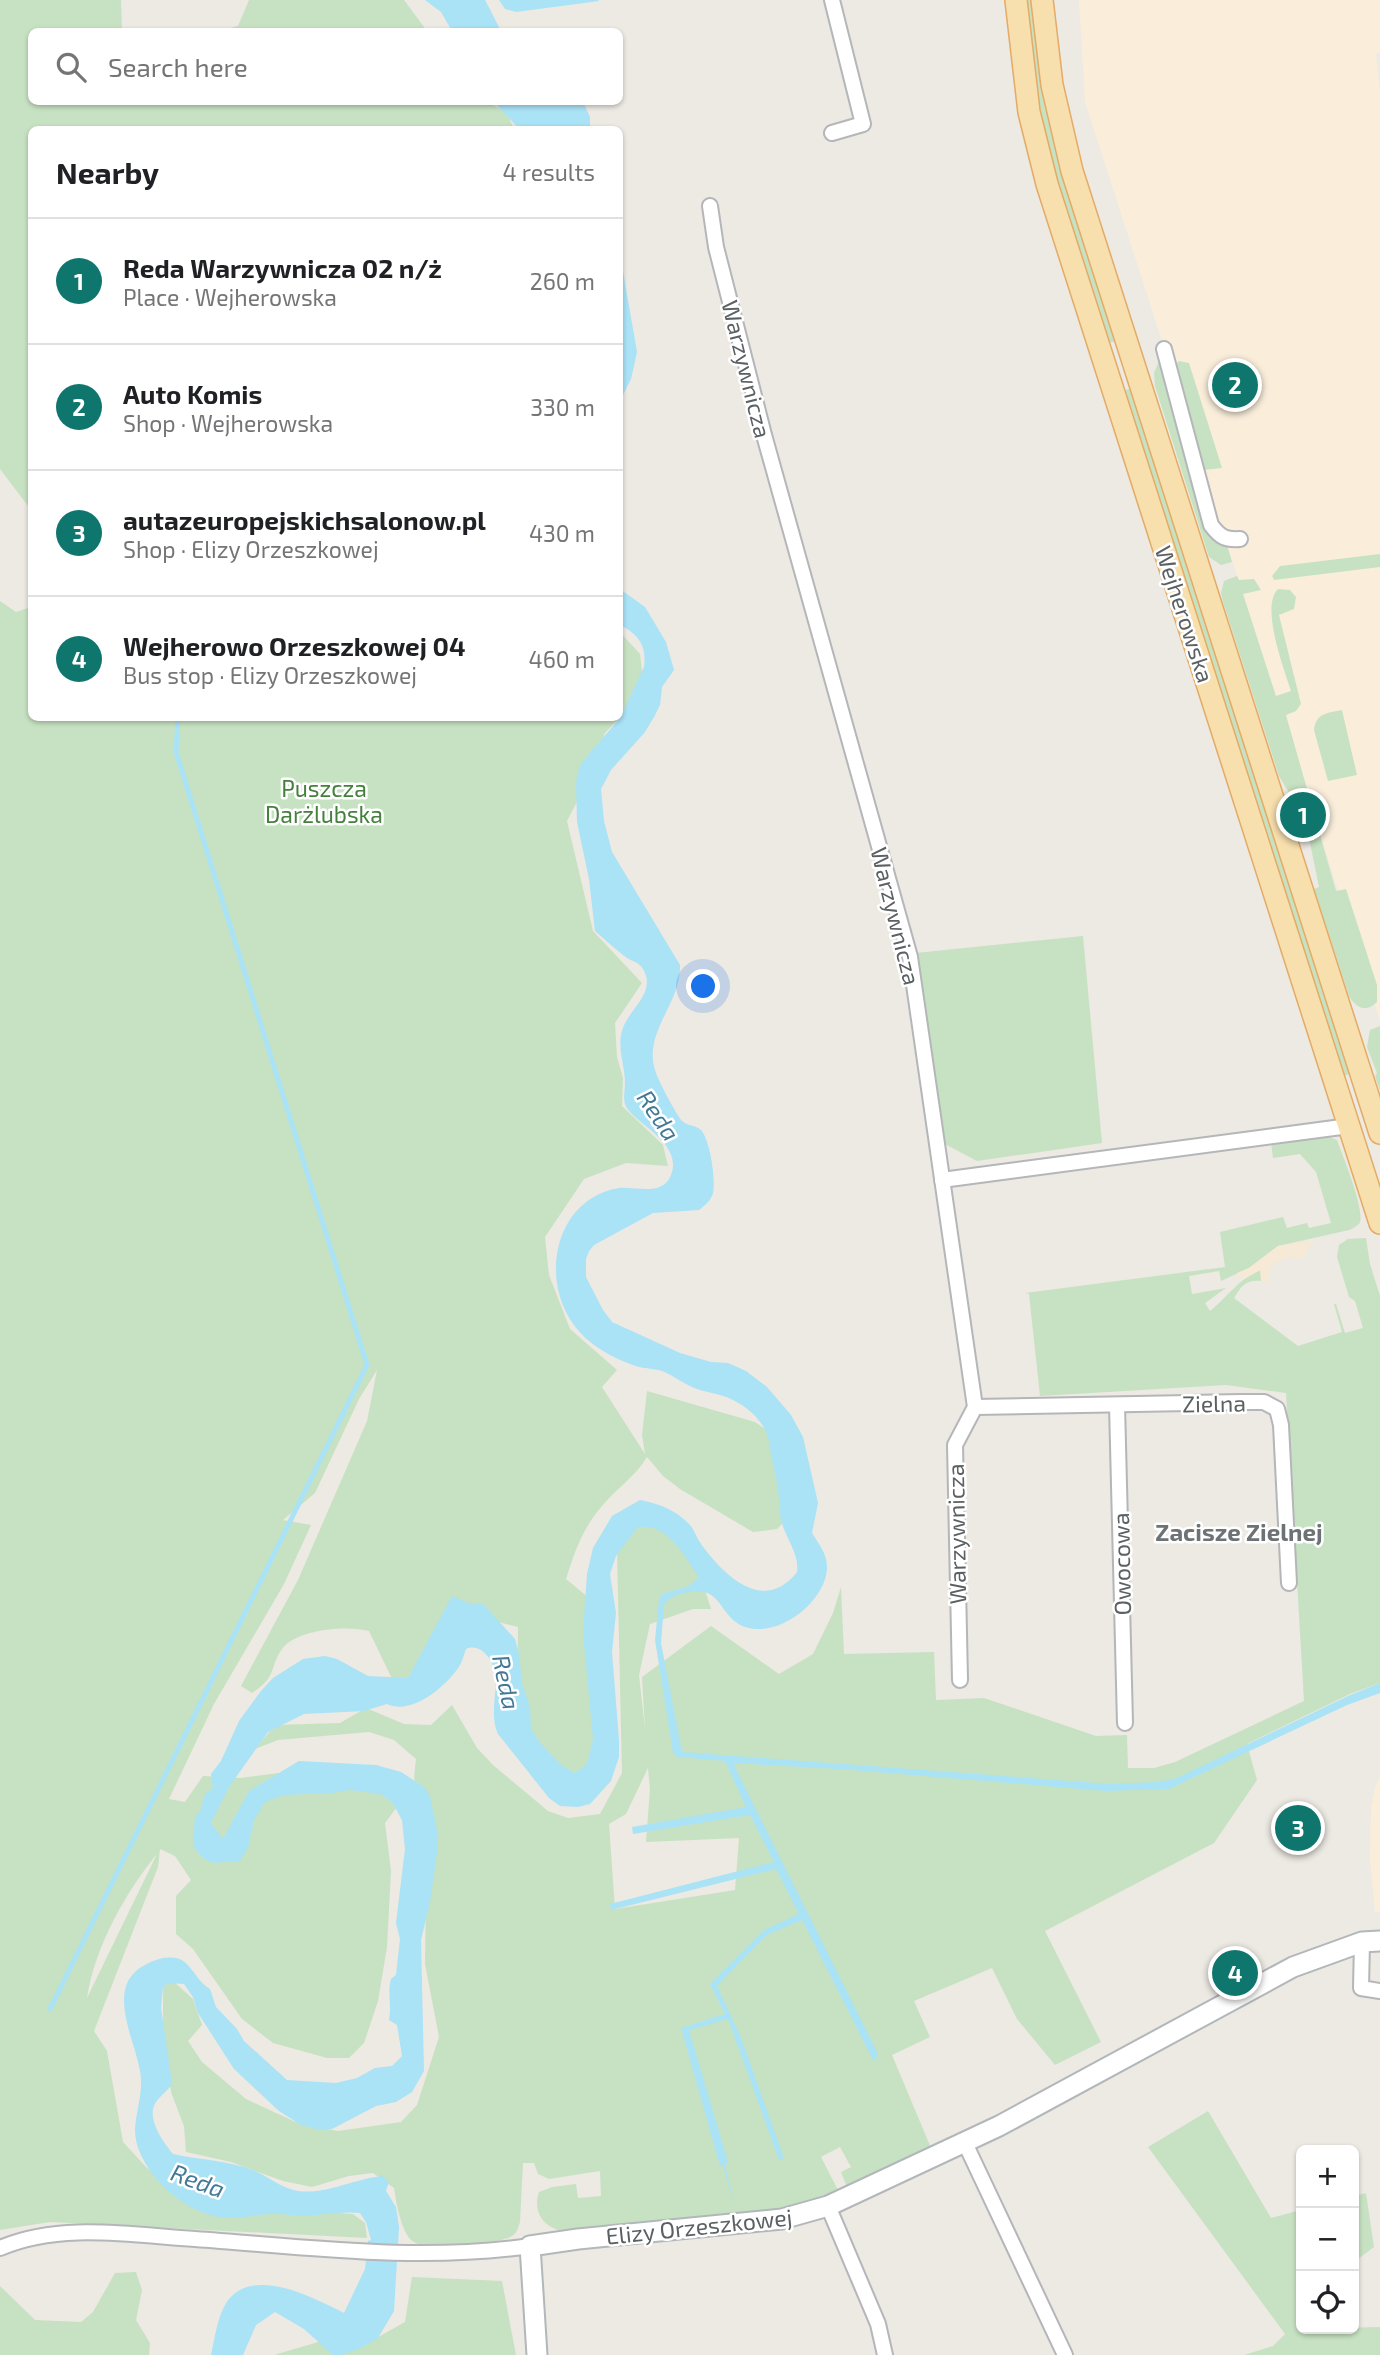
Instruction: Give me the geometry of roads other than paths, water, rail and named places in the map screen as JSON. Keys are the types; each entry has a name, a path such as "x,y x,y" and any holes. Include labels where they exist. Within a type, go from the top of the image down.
{"main road":[{"name":"Wejherowska","path":"1016,0 1029,112 1047,184 1380,1223"},
{"name":"Wejherowska","path":"1042,0 1052,85 1072,171 1380,1133"}],"street":[{"path":"832,0 863,124 832,133"},
{"name":"Warzywnicza","path":"710,205 716,247 764,435 910,957 975,1407 955,1446 960,1680"},
{"path":"1164,349 1212,525 1219,536 1227,540 1240,539"},
{"path":"942,1181 1349,1126"},
{"name":"Zielna","path":"975,1407 1264,1402 1278,1409 1289,1583"},
{"name":"Owocowa","path":"1117,1405 1125,1723"},
{"path":"1371,1942 1362,1988 1380,1991"},
{"name":"Elizy Orzeszkowej","path":"0,2248 42,2235 94,2232 368,2251 459,2253 782,2219 805,2214 965,2143 1283,1972 1371,1942"},
{"path":"965,2143 1065,2355"},
{"path":"828,2206 878,2324 885,2355"},
{"path":"530,2246 537,2355"}],"water":[{"path":"425,0 485,0 499,28 450,28 441,12"},
{"path":"499,0 599,1 516,12 505,9"},
{"path":"497,105 584,105 590,117 590,126 516,126"},
{"path":"623,271 637,352 631,379 623,395"},
{"name":"Reda","path":"623,591 645,607 666,642 674,670 662,687 660,705 645,732 611,770 601,789 604,821 612,852 680,965 679,979 658,1031 653,1058 656,1073 679,1117 684,1123 699,1128 704,1135 712,1160 714,1187 708,1203 699,1210 653,1213 594,1245 586,1259 586,1277 612,1322 680,1353 711,1362 728,1363 746,1371 767,1387 791,1415 803,1437 818,1503 812,1533 827,1562 821,1589 813,1600 794,1617 771,1628 748,1628 739,1624 717,1600 704,1592 682,1593 664,1604 661,1643 682,1752 1110,1784 1158,1782 1177,1778 1380,1683 1380,1693 1347,1705 1169,1789 1105,1791 733,1763 878,2054 874,2062 802,1920 767,1935 717,1986 740,2035 784,2158 779,2160 728,2019 689,2030 728,2162 725,2165 735,2207 723,2166 720,2166 681,2028 725,2014 710,1984 764,1930 799,1914 776,1869 611,1910 610,1904 774,1862 750,1815 633,1834 632,1827 746,1807 725,1761 678,1757 673,1753 655,1640 659,1600 662,1594 689,1586 699,1577 674,1542 657,1530 637,1528 616,1556 610,1574 616,1613 612,1652 619,1757 611,1781 590,1804 578,1807 560,1806 549,1798 498,1734 494,1717 494,1668 490,1659 480,1649 466,1649 460,1665 447,1681 418,1702 397,1707 387,1704 364,1711 304,1714 268,1732 229,1787 211,1823 223,1839 249,1791 299,1761 376,1765 401,1772 424,1787 430,1796 438,1846 421,1940 424,2071 412,2092 396,2102 376,2106 332,2129 320,2130 301,2125 279,2111 234,2069 198,2013 193,1997 184,1984 169,1983 163,1987 161,2008 172,2083 155,2103 153,2118 158,2132 173,2154 243,2167 298,2191 319,2191 383,2176 389,2182 386,2191 396,2207 399,2227 394,2311 378,2338 361,2348 333,2355 304,2329 275,2312 256,2325 243,2355 211,2355 226,2303 242,2289 255,2285 271,2285 303,2294 344,2313 365,2269 368,2241 371,2240 366,2222 360,2213 220,2217 191,2207 157,2180 141,2156 135,2130 141,2078 125,2014 124,1999 126,1986 133,1974 160,1959 181,1960 210,1989 216,2007 237,2029 244,2041 287,2080 336,2083 357,2078 375,2068 392,2066 402,2056 397,2025 389,2020 390,1984 396,1975 400,1939 396,1923 405,1849 402,1820 392,1802 380,1794 350,1790 284,1795 265,1802 254,1820 248,1848 239,1862 209,1862 193,1846 195,1817 200,1812 205,1794 213,1788 211,1774 221,1761 239,1721 261,1691 273,1678 303,1659 325,1656 337,1659 368,1676 408,1678 452,1596 468,1603 483,1604 515,1639 522,1683 530,1707 531,1729 561,1765 575,1773 587,1764 593,1739 583,1633 587,1574 593,1548 612,1516 640,1500 672,1511 690,1525 719,1566 744,1585 757,1590 770,1590 784,1585 797,1572 796,1557 781,1520 769,1440 760,1421 735,1401 695,1388 662,1371 622,1361 597,1347 569,1317 558,1289 556,1272 560,1240 576,1212 602,1193 619,1188 648,1189 662,1186 671,1175 673,1163 664,1143 629,1111 625,1104 622,1031 645,992 646,975 641,966 623,955 595,931 589,879 577,822 578,771 582,762 617,721 623,721 623,712 644,667 642,646 632,632 623,627"}],"waterway":[{"path":"50,2009 367,1365 176,752 178,721"}],"place":[{"name":"Auto Komis","path":"1235,385"},
{"name":"Reda Warzywnicza 02 n/ż","path":"1303,815"},
{"name":"autazeuropejskichsalonow.pl","path":"1298,1828"},
{"name":"Wejherowo Orzeszkowej 04","path":"1235,1973"}],"district":[{"name":"Zacisze Zielnej","path":"1239,1531"}],"park label":[{"name":"Puszcza Darżlubska","path":"324,801"}]}
